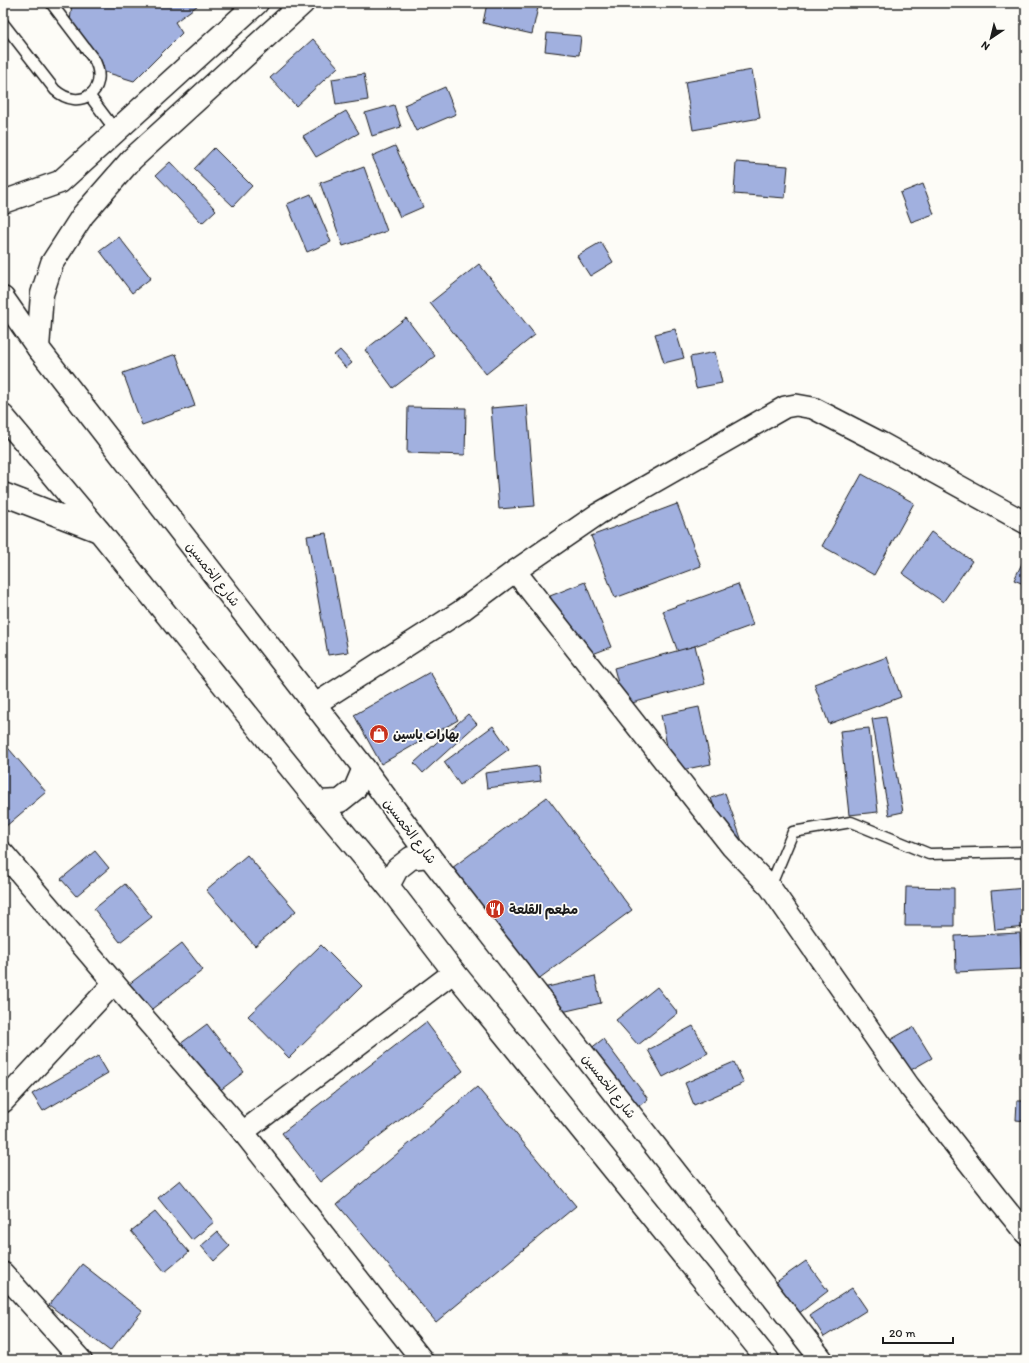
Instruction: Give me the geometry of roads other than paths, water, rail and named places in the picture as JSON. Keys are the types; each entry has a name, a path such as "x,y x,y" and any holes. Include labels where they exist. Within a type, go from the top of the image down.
{"main road":[{"path":"3,202 60,182 257,3"},
{"path":"38,348 42,294 52,263 83,215 132,159 303,3"},
{"name":"شارع الخمسين","path":"3,298 38,348 364,768 429,856 822,1360"},
{"path":"3,416 100,532 318,802 388,886 454,972 768,1360"},
{"path":"3,494 100,532"},
{"path":"318,802 340,801 355,789 364,768"},
{"path":"388,886 397,869 412,858 429,856"}],"street":[{"path":"314,705 461,611 515,571 598,514 785,407 796,405 813,408 868,436 1026,523"},
{"path":"515,571 732,847 770,887 909,1086 1026,1234"},
{"path":"3,853 243,1132 422,1360"},
{"path":"243,1132 454,972"},
{"path":"3,1102 114,983"},
{"path":"3,1273 81,1360"}],"lane":[{"path":"3,23 55,90 62,96 71,99 81,99 89,95 96,88 99,79 99,69 95,61 51,3"},
{"path":"89,95 116,131"},
{"path":"770,887 793,832 851,822 929,854 1026,852"}],"place":[{"name":"بهارات ياسين","path":"379,734"},
{"name":"مطعم القلعة","path":"495,909"}]}
